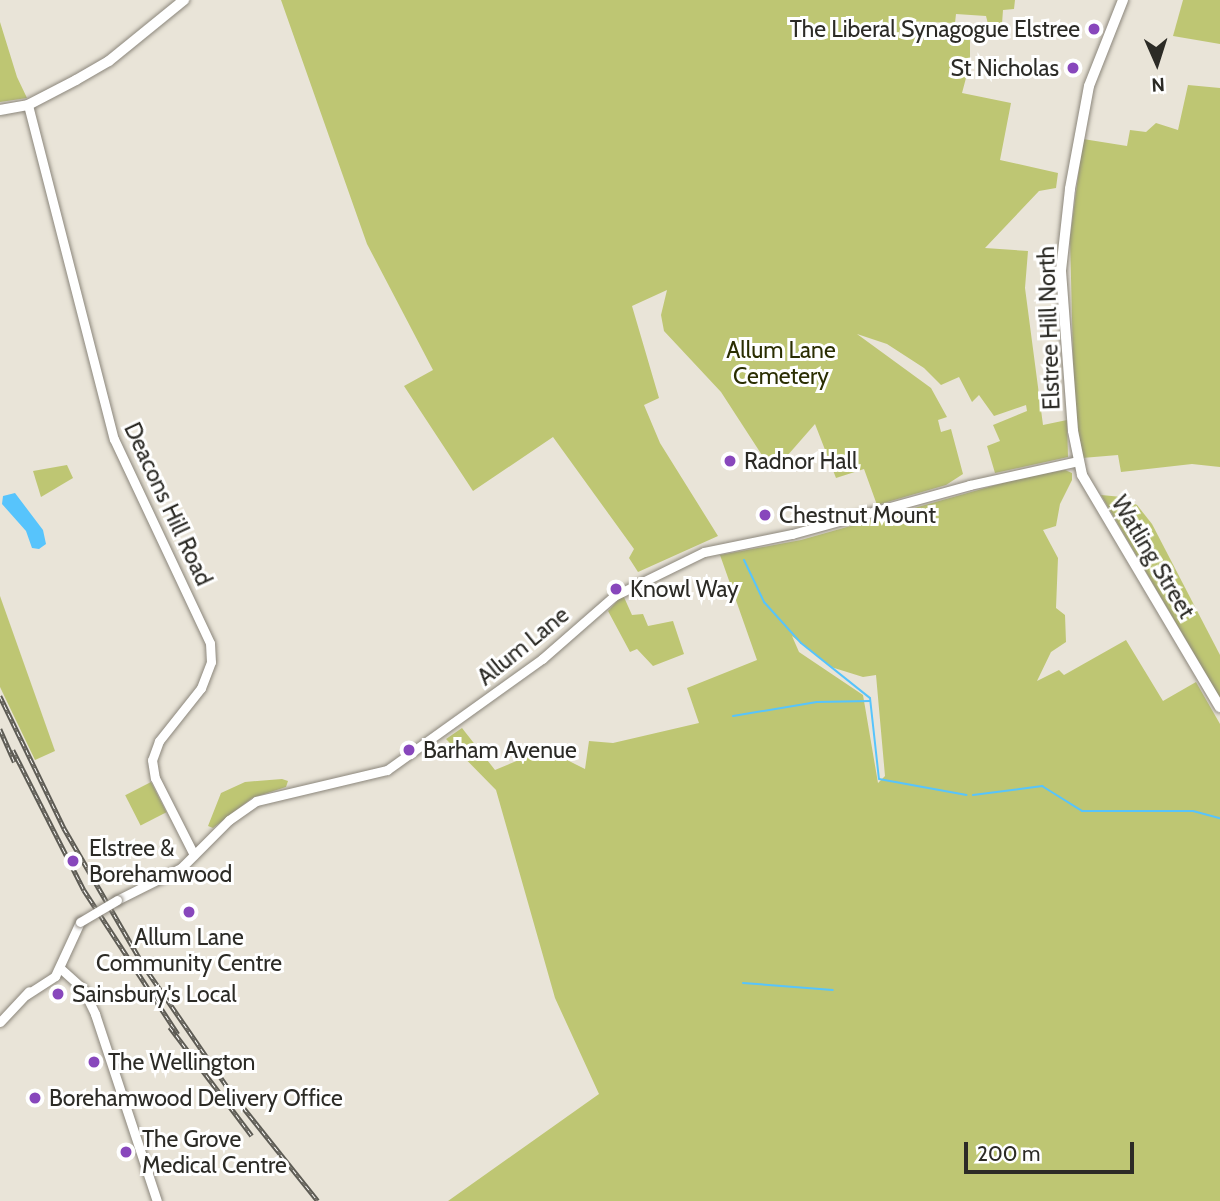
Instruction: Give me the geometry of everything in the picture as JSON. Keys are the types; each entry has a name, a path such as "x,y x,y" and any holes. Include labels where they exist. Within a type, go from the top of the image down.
{"main road":[{"path":"0,110 28,105 109,61 184,0"},
{"name":"Elstree Hill North","path":"1077,461 1061,271 1070,189 1085,110 1094,73 1124,0"},
{"name":"Deacons Hill Road","path":"28,105 114,439 210,643 211,663 201,688 159,741 152,760 155,778 194,855"},
{"name":"Allum Lane","path":"60,968 72,933 80,922 117,900 173,874 229,819 256,801 387,770 542,659 614,596 704,552 792,534 970,485 1077,461"},
{"name":"Watling Street","path":"1077,461 1220,707"},
{"path":"0,1022 17,1003 60,968 83,989 95,1014 157,1201"},
{"path":"0,1014 17,1003"}],"green space":[{"name":"Allum Lane Cemetery","path":"281,0 1015,0 1014,9 1003,10 1002,24 988,24 986,16 956,14 955,23 905,21 907,28 970,34 970,63 962,93 1011,103 1000,160 1058,173 1056,188 1039,191 985,248 1028,251 1025,288 1043,425 1067,420 1068,457 995,473 987,446 1000,441 993,425 1027,411 1026,405 994,416 979,395 972,402 959,377 941,385 924,368 887,344 857,334 931,388 947,417 938,420 941,432 951,429 963,474 946,485 877,505 864,469 836,478 815,424 773,472 721,392 664,331 661,315 667,290 632,306 659,398 644,405 660,443 718,536 638,572 629,558 634,549 553,437 473,491 404,386 433,370 367,244"},
{"path":"1183,0 1220,0 1220,44 1173,36"},
{"path":"0,22 17,77 27,98 0,102"},
{"path":"1188,85 1220,88 1220,467 1192,464 1121,472 1118,455 1082,458 1074,397 1070,238 1083,139 1127,146 1130,130 1146,132 1156,123 1178,130"},
{"path":"67,465 73,478 41,497 33,471"},
{"path":"1065,470 1072,473 1072,480 1060,504 1056,526 1043,530 1058,558 1056,608 1065,615 1066,642 1051,652 1037,681 1059,670 1064,675 1126,640 1163,701 1196,682 1220,724 1220,1201 448,1201 599,1094 555,998 496,790 446,739 462,728 495,770 545,749 585,769 589,741 613,743 699,723 687,688 757,660 720,555 801,540 1024,477","holes":["792,636 831,667 863,677 876,675 885,776 878,783 863,695 799,652"]},
{"path":"1101,495 1122,497 1137,505 1152,524 1220,655 1220,698"},
{"path":"623,595 632,615 643,614 648,626 673,621 684,654 653,666 637,649 630,652 608,611"},
{"path":"0,596 55,751 35,760 0,687"},
{"path":"282,779 288,781 286,787 252,798 213,828 208,826 221,793 245,782"},
{"path":"151,782 166,812 141,825 125,795"}],"water":[{"path":"15,493 43,530 46,544 39,549 32,548 26,531 2,504 3,496"}],"waterway":[{"path":"744,560 764,602 801,643 870,698 879,779 967,795"},
{"path":"733,716 817,702 870,701"},
{"path":"973,795 1042,786 1082,811 1193,811 1220,818"},
{"path":"743,983 833,990"}],"railway":[{"path":"0,696 64,828 144,966 231,1092 318,1201"},
{"path":"0,729 15,762"},
{"path":"13,750 84,890 178,1034"},
{"path":"170,1027 252,1136"}],"place":[{"name":"The Liberal Synagogue Elstree","path":"1094,29"},
{"name":"St Nicholas","path":"1073,68"},
{"name":"Radnor Hall","path":"730,461"},
{"name":"Chestnut Mount","path":"765,515"},
{"name":"Knowl Way","path":"616,589"},
{"name":"Barham Avenue","path":"409,750"},
{"name":"Elstree & Borehamwood","path":"73,861"},
{"name":"Allum Lane Community Centre","path":"189,912"},
{"name":"Sainsbury's Local","path":"58,994"},
{"name":"The Wellington","path":"94,1062"},
{"name":"Borehamwood Delivery Office","path":"35,1098"},
{"name":"The Grove Medical Centre","path":"126,1152"}]}
